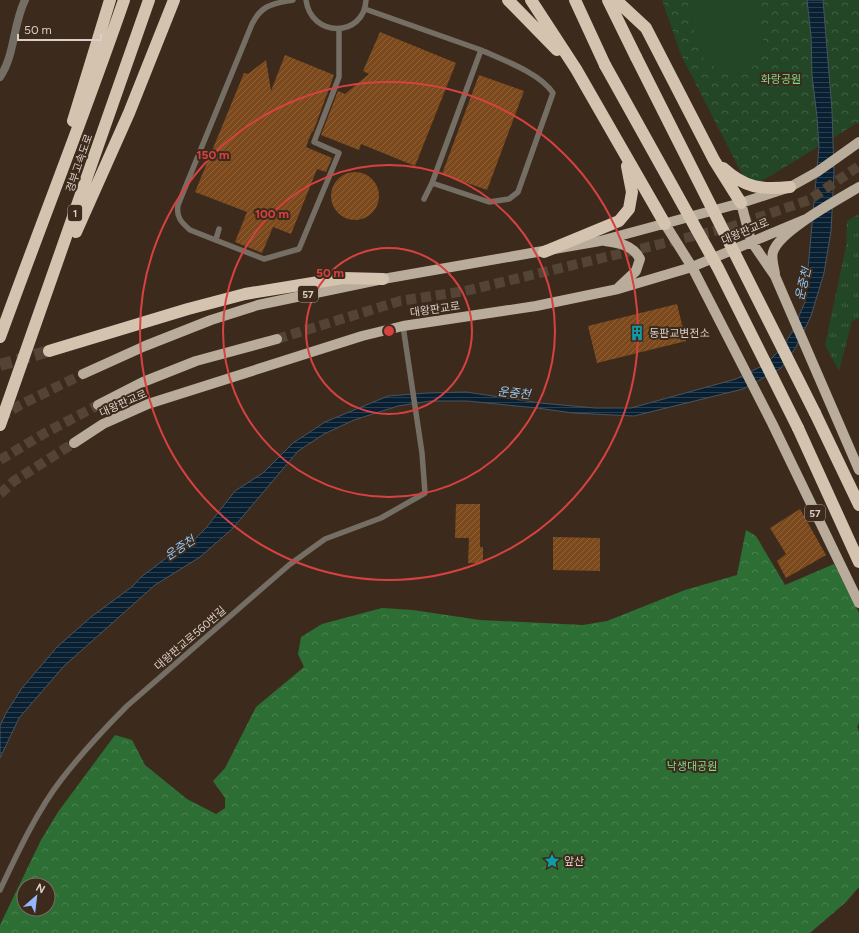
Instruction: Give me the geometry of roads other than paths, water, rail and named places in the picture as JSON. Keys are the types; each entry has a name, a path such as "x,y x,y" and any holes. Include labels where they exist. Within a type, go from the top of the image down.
{"highway":[{"path":"40,226 110,0"},
{"name":"경부고속도로","path":"0,337 40,226 97,78 124,0"},
{"name":"경부고속도로","path":"0,425 149,0"},
{"path":"40,312 129,113 174,0"},
{"path":"508,0 576,69"},
{"path":"531,0 576,69 665,224"},
{"path":"574,0 605,65 718,268 798,428 859,562"},
{"path":"608,0 815,412 859,505"},
{"path":"616,0 646,28 714,160 741,203"},
{"path":"544,252 619,221 629,209 632,192 630,176 617,139"},
{"path":"714,160 731,175 753,187 770,189 790,187"},
{"path":"49,351 188,309 245,294 343,278 383,279"}],"main road":[{"path":"775,276 752,241 741,203 790,187 817,172 859,142"},
{"name":"대왕판교로","path":"74,443 103,424 148,404 362,336 403,326 536,306 618,289 692,267 752,241 789,230 859,187"},
{"name":"57","path":"83,374 145,346 211,320 258,305 383,279 600,241 741,203"},
{"path":"665,224 692,267"},
{"path":"789,230 778,242 772,253 775,276 779,290 859,470"},
{"path":"600,241 623,244 638,253 640,259 636,271 618,289"},
{"name":"57","path":"692,267 772,423 859,603"},
{"name":"대왕판교로","path":"98,405 143,382 196,361 277,340"}],"street":[{"path":"0,77 9,57 17,23 25,0"}],"lane":[{"path":"293,0 272,4 257,14 178,205 177,214 181,222 190,230 264,259 299,249 339,153 314,142 339,77 339,29"},
{"path":"306,0 311,16 317,23 326,27 339,29 355,23 365,9 366,0"},
{"path":"365,9 481,50 537,77 548,85 553,93 518,192 509,199 489,202 432,183"},
{"path":"424,199 432,183 481,50"},
{"path":"216,239 219,229"},
{"name":"대왕판교로560번길","path":"0,890 23,841 60,780 127,706 289,565 325,539 381,518 425,493 422,453 403,326"}],"water":[{"path":"807,0 823,0 832,110 834,173 831,231 824,273 811,316 796,347 781,368 743,389 634,416 573,413 467,401 430,401 398,406 354,420 324,434 298,451 233,528 200,557 155,585 64,666 19,718 0,758 0,726 6,713 22,688 57,647 91,617 133,586 141,577 194,540 206,528 235,491 263,473 293,443 325,422 388,396 427,393 466,392 540,403 595,408 631,408 736,379 766,364 782,348 792,332 805,302 819,147"}],"tunnel":[{"path":"277,339 400,301 465,291 731,227 809,200 859,166"},
{"path":"0,365 49,351"},
{"path":"0,418 20,405 83,374"},
{"path":"0,460 45,433 98,405"},
{"path":"0,494 14,481 74,443"}],"place":[{"name":"동판교변전소","path":"637,333"},
{"name":"앞산","path":"552,861"}],"park label":[{"name":"화랑공원","path":"781,79"},
{"name":"낙생대공원","path":"692,766"}],"water label":[{"name":"운중천","path":"803,284"},
{"name":"운중천","path":"514,393"},
{"name":"운중천","path":"180,548"}]}
